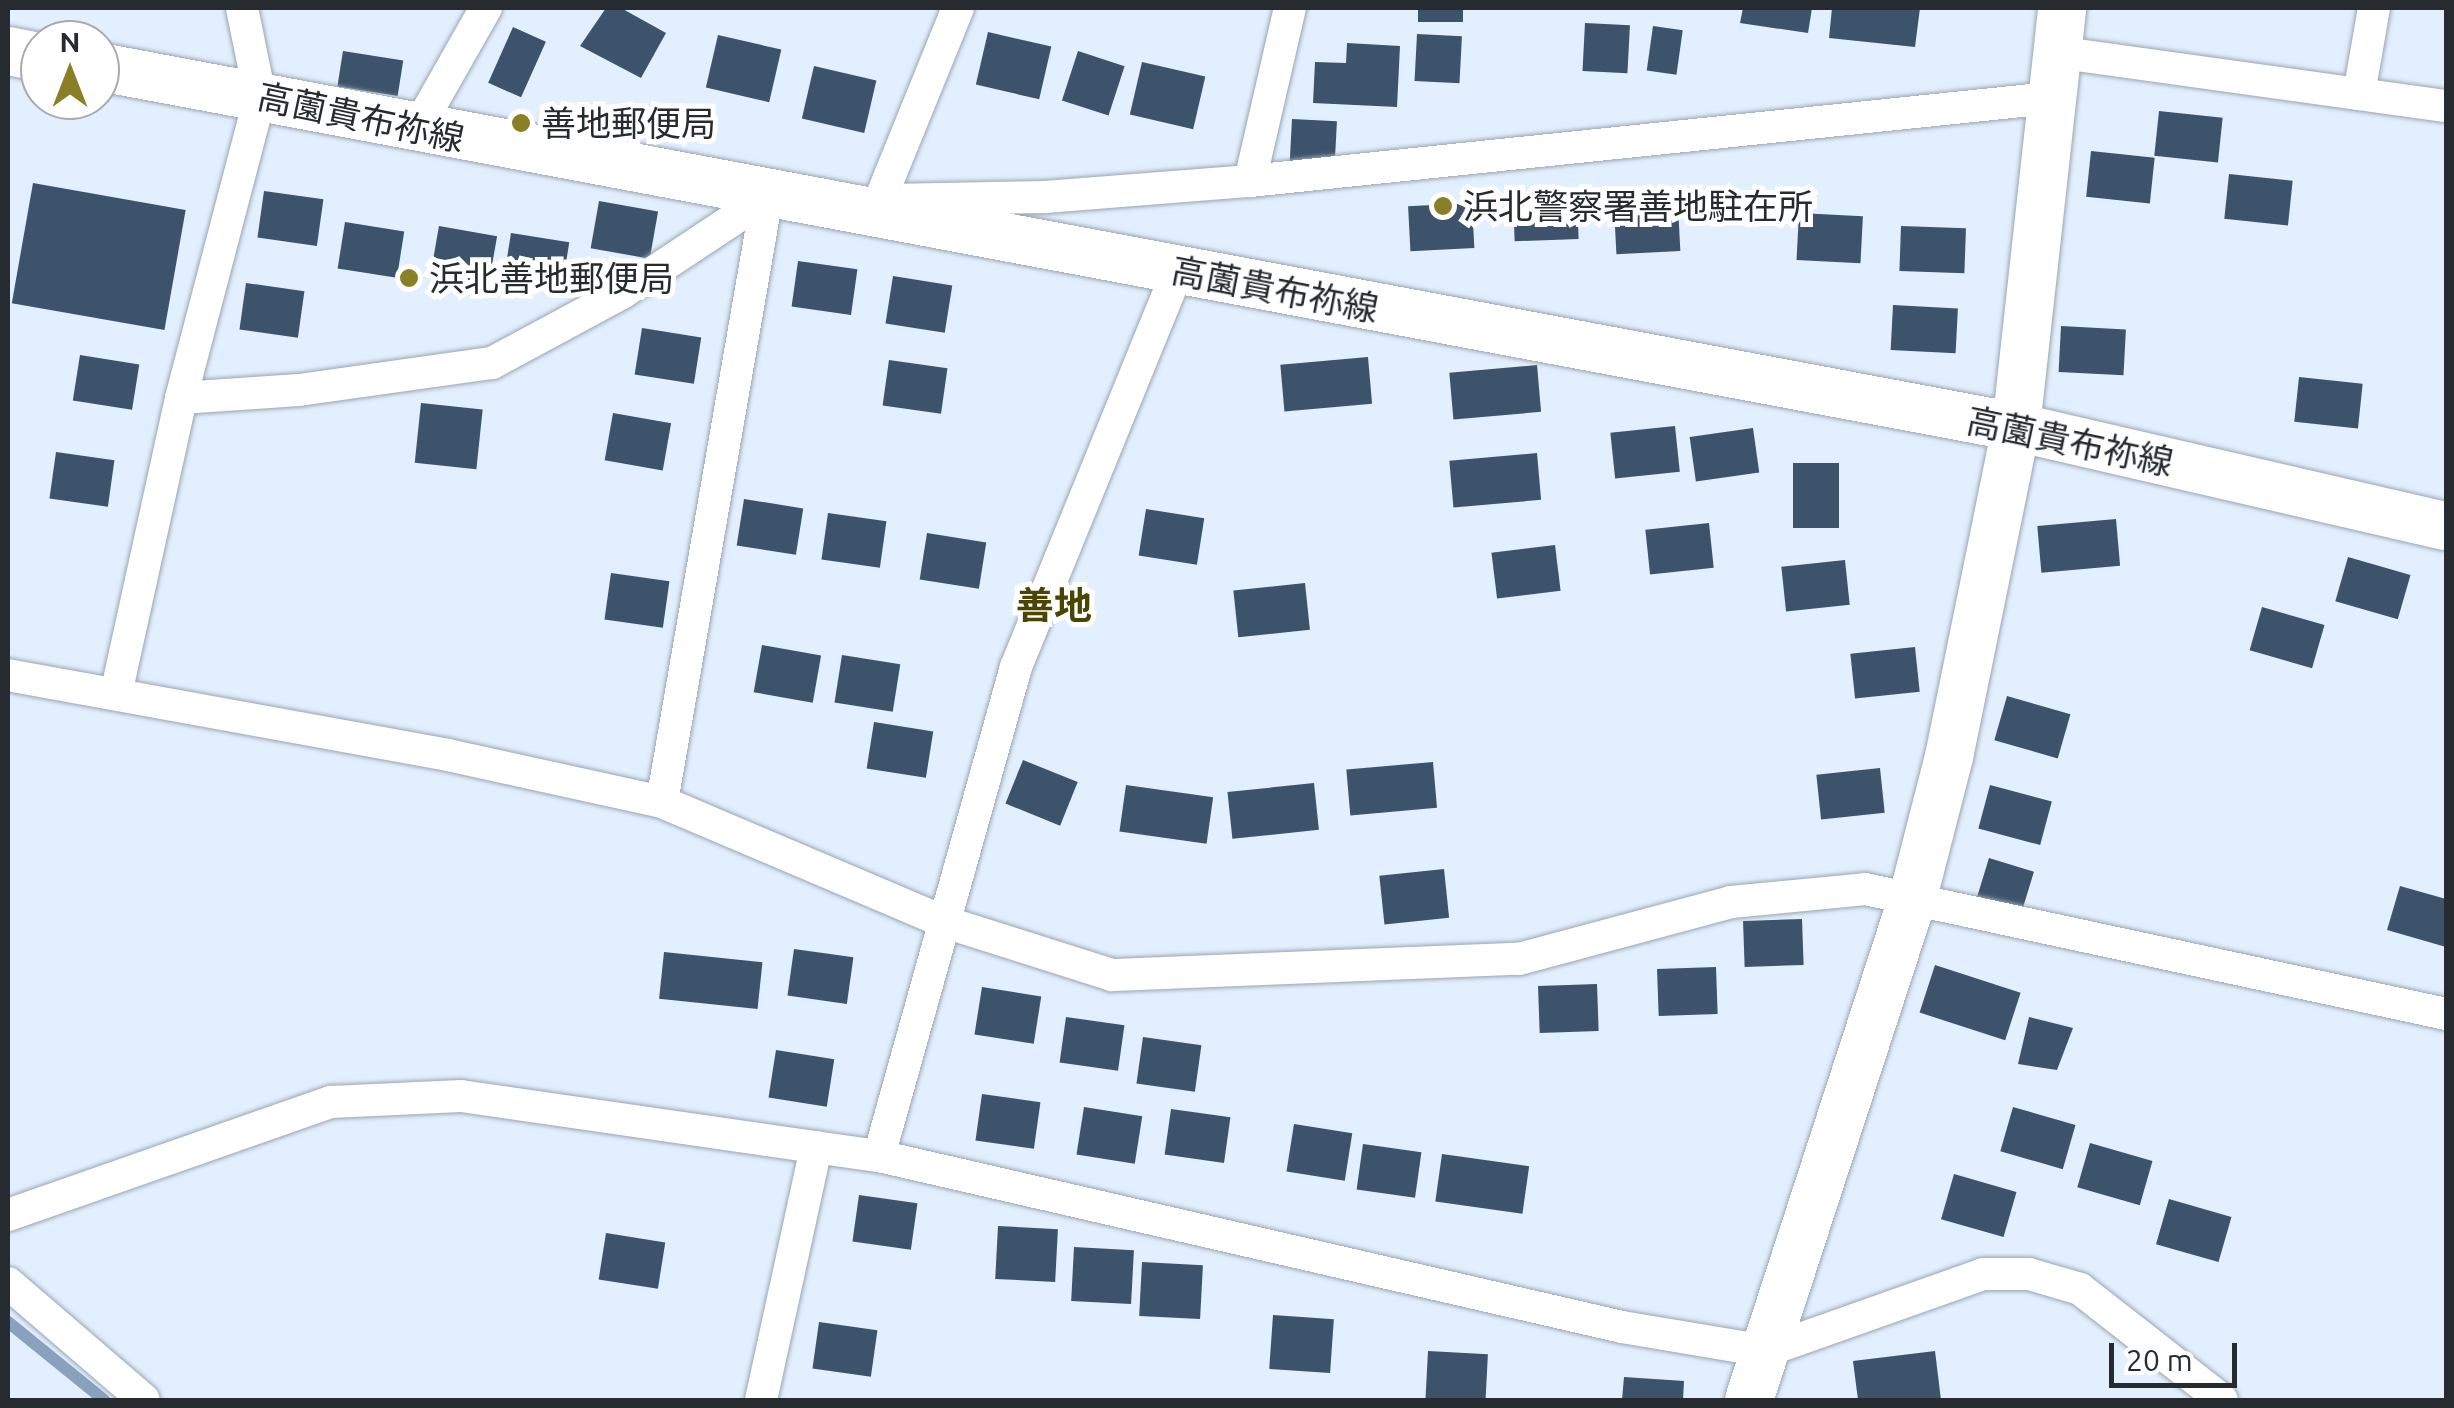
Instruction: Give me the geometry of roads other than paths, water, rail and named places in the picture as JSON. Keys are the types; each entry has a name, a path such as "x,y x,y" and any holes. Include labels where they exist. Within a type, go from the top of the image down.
{"main road":[{"path":"1749,1400 1914,897 1950,758 2016,427 2056,52"},
{"name":"高薗貴布祢線","path":"120,71 767,197 2016,427 2446,526"}],"street":[{"path":"116,694 181,398 260,96 242,8"},
{"path":"416,130 486,8"},
{"path":"880,200 958,8"},
{"path":"1250,180 1290,8"},
{"path":"2359,94 2374,8"},
{"path":"181,398 299,390 492,362 622,293 767,197 1045,197 1250,180 2056,52 2446,106"},
{"path":"662,802 767,197"},
{"path":"879,1156 1016,668 1178,270"},
{"path":"8,675 448,754 662,802 944,922 1112,974 1519,959 1782,892 1865,889 2446,1014"},
{"path":"8,1215 331,1102 461,1096 879,1156 1622,1327 1766,1351 1983,1274 2029,1274 2080,1289 2222,1400"},
{"path":"760,1400 816,1146"},
{"path":"8,1283 144,1400"}],"waterway":[{"path":"8,1322 104,1400"}],"place":[{"name":"善地郵便局","path":"521,123"},
{"name":"浜北警察署善地駐在所","path":"1443,206"},
{"name":"浜北善地郵便局","path":"409,278"}],"district":[{"name":"善地","path":"1054,606"}]}
